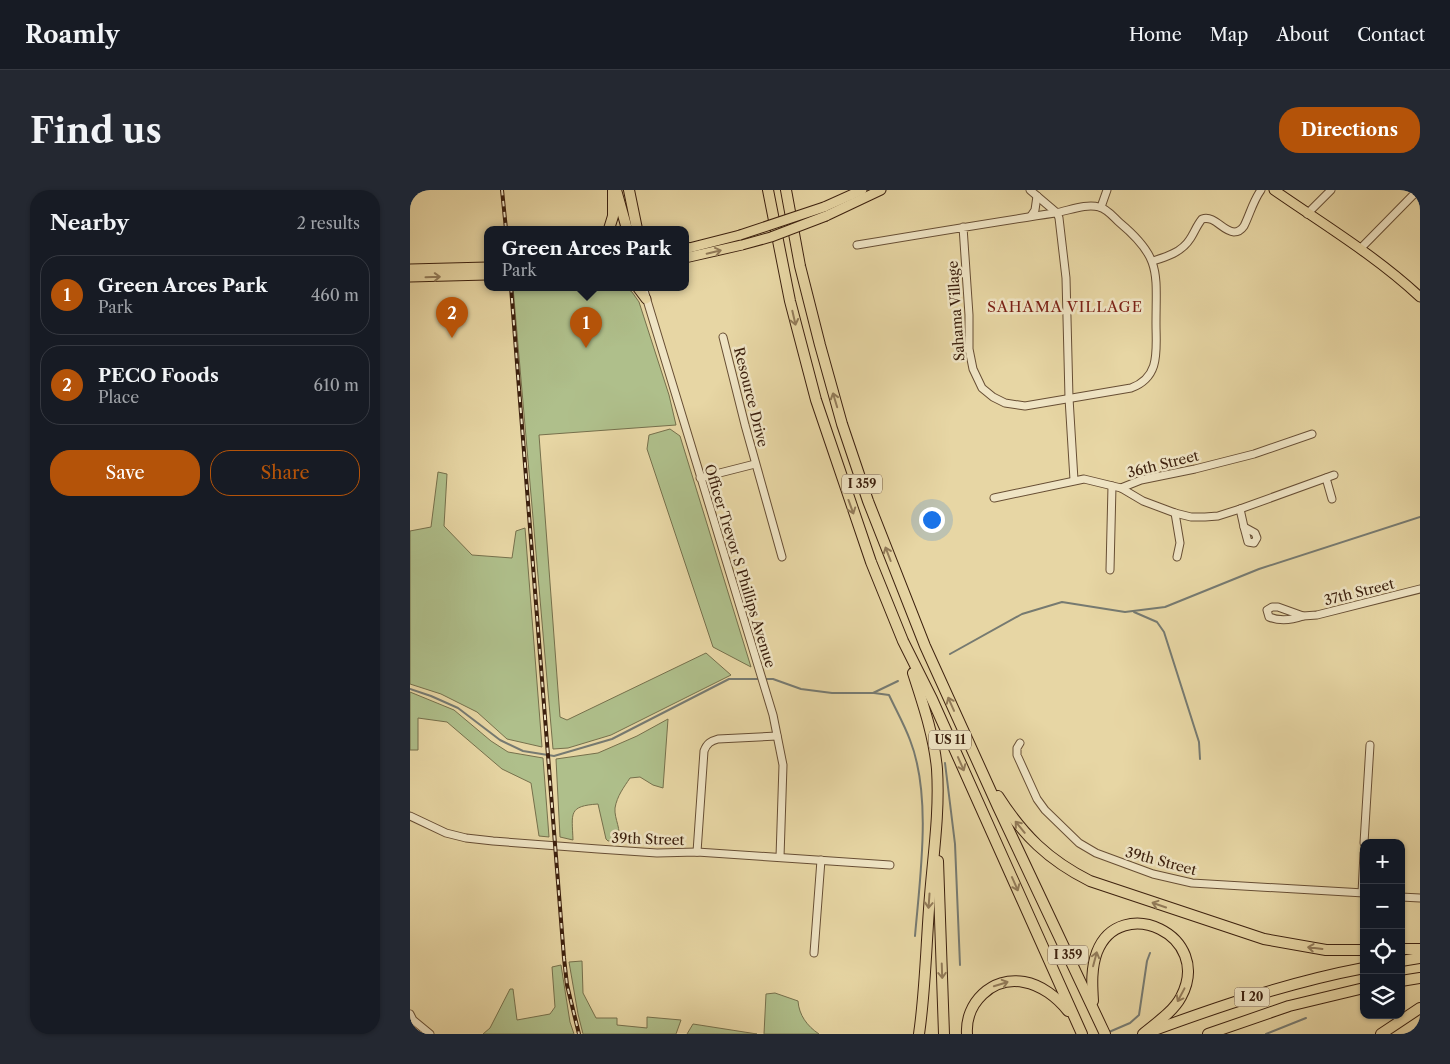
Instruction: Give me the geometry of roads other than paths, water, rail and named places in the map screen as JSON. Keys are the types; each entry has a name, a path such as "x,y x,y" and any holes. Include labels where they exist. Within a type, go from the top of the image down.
{"highway":[{"path":"610,226 613,216 612,190"},
{"path":"616,190 626,226"},
{"path":"630,190 636,226"},
{"name":"I 359","path":"768,190 788,294 816,400 864,544 903,641"},
{"name":"I 359","path":"786,190 800,266 831,385 855,463 890,558 925,646 978,764 1105,1034"},
{"path":"635,218 642,226"},
{"path":"903,641 932,737 937,768 936,835 944,1034"},
{"name":"US 11","path":"903,641 932,699 1080,1030"},
{"path":"978,764 1024,833 1054,860 1084,878 1156,904 1264,939 1326,950 1360,950"},
{"path":"919,1034 931,870 936,835"},
{"path":"1095,1012 1092,983 1094,960 1099,947 1107,936 1119,928 1132,924 1146,924 1165,930 1180,944 1186,957 1188,966 1186,984 1180,999 1174,1006 1143,1034"},
{"path":"1405,949 1420,949"},
{"path":"1405,960 1420,958"},
{"name":"I 20","path":"1143,1034 1210,1010 1275,990 1360,969"},
{"path":"1405,980 1420,978"},
{"path":"967,1034 968,1020 976,1001 990,988 1010,981 1023,982 1043,989 1067,1009 1080,1030"},
{"name":"I 20","path":"1208,1034 1289,1006 1360,989"},
{"path":"1381,1034 1420,1008"}],"main road":[{"path":"689,250 825,212 862,190"},
{"path":"689,251 742,245 771,237 825,212 881,190"},
{"path":"1274,190 1360,249 1407,284 1420,297"},
{"path":"410,278 484,267"},
{"path":"410,269 484,275"},
{"path":"639,291 646,299"}],"street":[{"path":"1030,190 1057,213 1060,228 1066,278 1069,398 1074,480"},
{"path":"856,245 1093,206 1101,207 1107,190"},
{"path":"1153,262 1184,247 1202,218 1212,219 1228,230 1239,231 1243,227 1261,190"},
{"path":"1307,214 1331,190"},
{"path":"1360,249 1418,190"},
{"path":"1031,216 1038,196"},
{"name":"Sahama Village","path":"963,227 969,315 969,349 973,369 978,382 993,397 1011,404 1025,406 1131,388 1143,382 1152,371 1156,351 1156,277 1153,262 1138,239 1101,207"},
{"name":"Officer Trevor S Phillips Avenue","path":"645,291 764,687 777,736 782,765 780,858"},
{"name":"Resource Drive","path":"723,336 755,464 782,557"},
{"name":"36th Street","path":"1121,488 1141,480 1254,454 1312,434"},
{"name":"Resource Drive","path":"700,478 755,464"},
{"name":"36th Street","path":"1121,488 1143,501 1175,513 1190,517 1204,517 1218,516 1240,509 1334,475"},
{"path":"1326,478 1332,499"},
{"path":"994,498 1084,479 1121,488"},
{"path":"1110,570 1112,486"},
{"path":"1240,509 1244,528"},
{"path":"1175,513 1180,543 1177,557"},
{"name":"37th Street","path":"1303,616 1317,615 1420,589"},
{"path":"697,852 705,747 712,741 718,740 767,735 777,736"},
{"name":"39th Street","path":"1020,743 1017,748 1017,755 1037,799 1045,810 1079,843 1096,853 1153,874 1192,883 1360,893"},
{"path":"1364,839 1370,745"},
{"name":"39th Street","path":"410,816 446,833 466,838 657,853 697,852 890,864"},
{"path":"814,953 822,860"},
{"path":"1405,897 1420,898"},
{"path":"410,1014 430,1034"}],"waterway":[{"path":"950,654 1022,614 1062,602 1125,612 1165,607 1259,569 1420,517"},
{"path":"1134,612 1157,622 1164,632 1199,742 1200,759"},
{"path":"410,689 458,708 500,740 523,751 554,756 612,739 729,679 760,679"},
{"path":"765,679 773,679 801,689 832,693 873,693 898,681"},
{"path":"874,693 889,695 903,723 917,762 921,786 923,837 915,936"},
{"path":"945,763 955,844 960,965"},
{"path":"1109,1032 1130,1023 1139,1015 1147,961 1150,953"},
{"path":"1266,1034 1306,1018"}],"railway":[{"path":"502,190 506,226"},
{"path":"511,291 564,958 567,985 579,1034"}],"place":[{"name":"PECO Foods","path":"452,338"},
{"name":"Green Arces Park","path":"586,348"}],"district":[{"name":"SAHAMA VILLAGE","path":"1065,307"}]}
